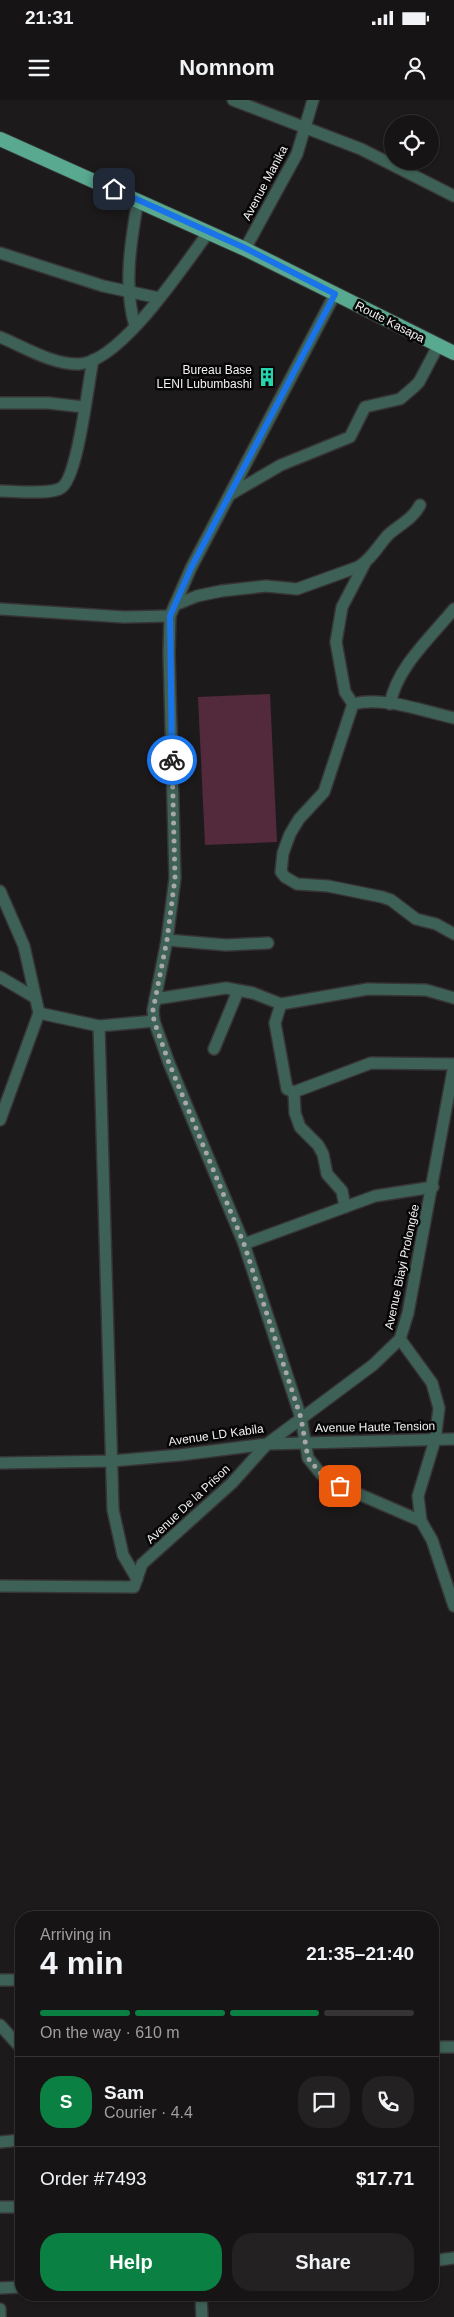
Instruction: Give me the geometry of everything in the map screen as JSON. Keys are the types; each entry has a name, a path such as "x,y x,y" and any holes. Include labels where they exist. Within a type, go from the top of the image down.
{"main road":[{"name":"Route Kasapa","path":"0,139 245,248 454,353"}],"street":[{"path":"233,100 361,149 454,196"},
{"name":"Avenue Manika","path":"245,248 297,154 313,100"},
{"path":"135,326 131,313 130,292 131,240 138,200"},
{"path":"0,337 59,361 81,364 93,360 120,342 135,326 159,298 208,233"},
{"path":"0,253 60,273 159,298"},
{"path":"335,294 191,568 172,610 169,653 175,878 167,940 155,999 154,1021 169,1063 244,1244 301,1418 308,1458 321,1474 340,1486 421,1521"},
{"path":"230,494 280,465 350,438 365,407 400,399 419,382 438,346"},
{"path":"0,491 49,491 60,489 67,483 72,472 93,360"},
{"path":"0,403 48,403 84,407"},
{"path":"353,704 345,692 336,642 342,607 365,563 389,535 416,512 420,505"},
{"path":"0,608 124,618 172,610 197,596 220,591 266,586 297,589 365,563"},
{"path":"390,704 392,690 400,675 454,609"},
{"path":"353,704 366,701 390,704 454,718"},
{"path":"353,704 324,792 299,819 290,834 283,853 281,872 285,877 297,884 328,886 391,900 416,919 436,924 454,934"},
{"path":"0,890 24,946 39,1013 0,1120"},
{"path":"167,940 226,945 268,943"},
{"path":"0,977 34,997"},
{"path":"155,999 226,988 253,993 280,1004 368,989 426,990 454,998"},
{"path":"214,1049 238,990"},
{"path":"280,1004 275,1022 279,1051 287,1089 294,1092 371,1063 454,1064"},
{"path":"39,1013 99,1026 154,1021"},
{"path":"0,1586 136,1583 123,1555 114,1510 108,1390 99,1026"},
{"name":"Avenue Biayi Prolongée","path":"454,1064 433,1186 408,1313 400,1339 432,1382 439,1408 435,1440 418,1496 421,1521 432,1540 454,1606"},
{"path":"294,1092 294,1113 300,1127 318,1145 323,1154 326,1174 342,1191 345,1207"},
{"path":"244,1244 375,1196 433,1186"},
{"name":"Avenue LD Kabila","path":"0,1463 112,1461 267,1444 373,1365 400,1339"},
{"name":"Avenue Haute Tension","path":"267,1444 454,1439"},
{"name":"Avenue De la Prison","path":"136,1583 142,1564 232,1483 267,1444"},
{"path":"0,1980 15,1980"},
{"path":"0,2025 15,2041"},
{"path":"439,2047 454,2047"},
{"path":"0,2142 15,2141"},
{"path":"0,2207 15,2207"},
{"path":"439,2260 454,2258"},
{"path":"0,2288 15,2287"},
{"path":"201,2301 202,2317"},
{"path":"0,2309 0,2317"}],"shaded area":[{"path":"270,694 277,842 205,845 198,697"}],"way so far":[{"path":"172,760 175,878 167,940 153,1010 154,1021 169,1063 244,1244 301,1418 308,1458 321,1474 340,1486"}],"place":[{"name":"Bureau Base LENI Lubumbashi","path":"267,377"}],"route":[{"path":"114,189 208,233 245,248 335,294 191,568 170,616 168,628 172,760"}]}
